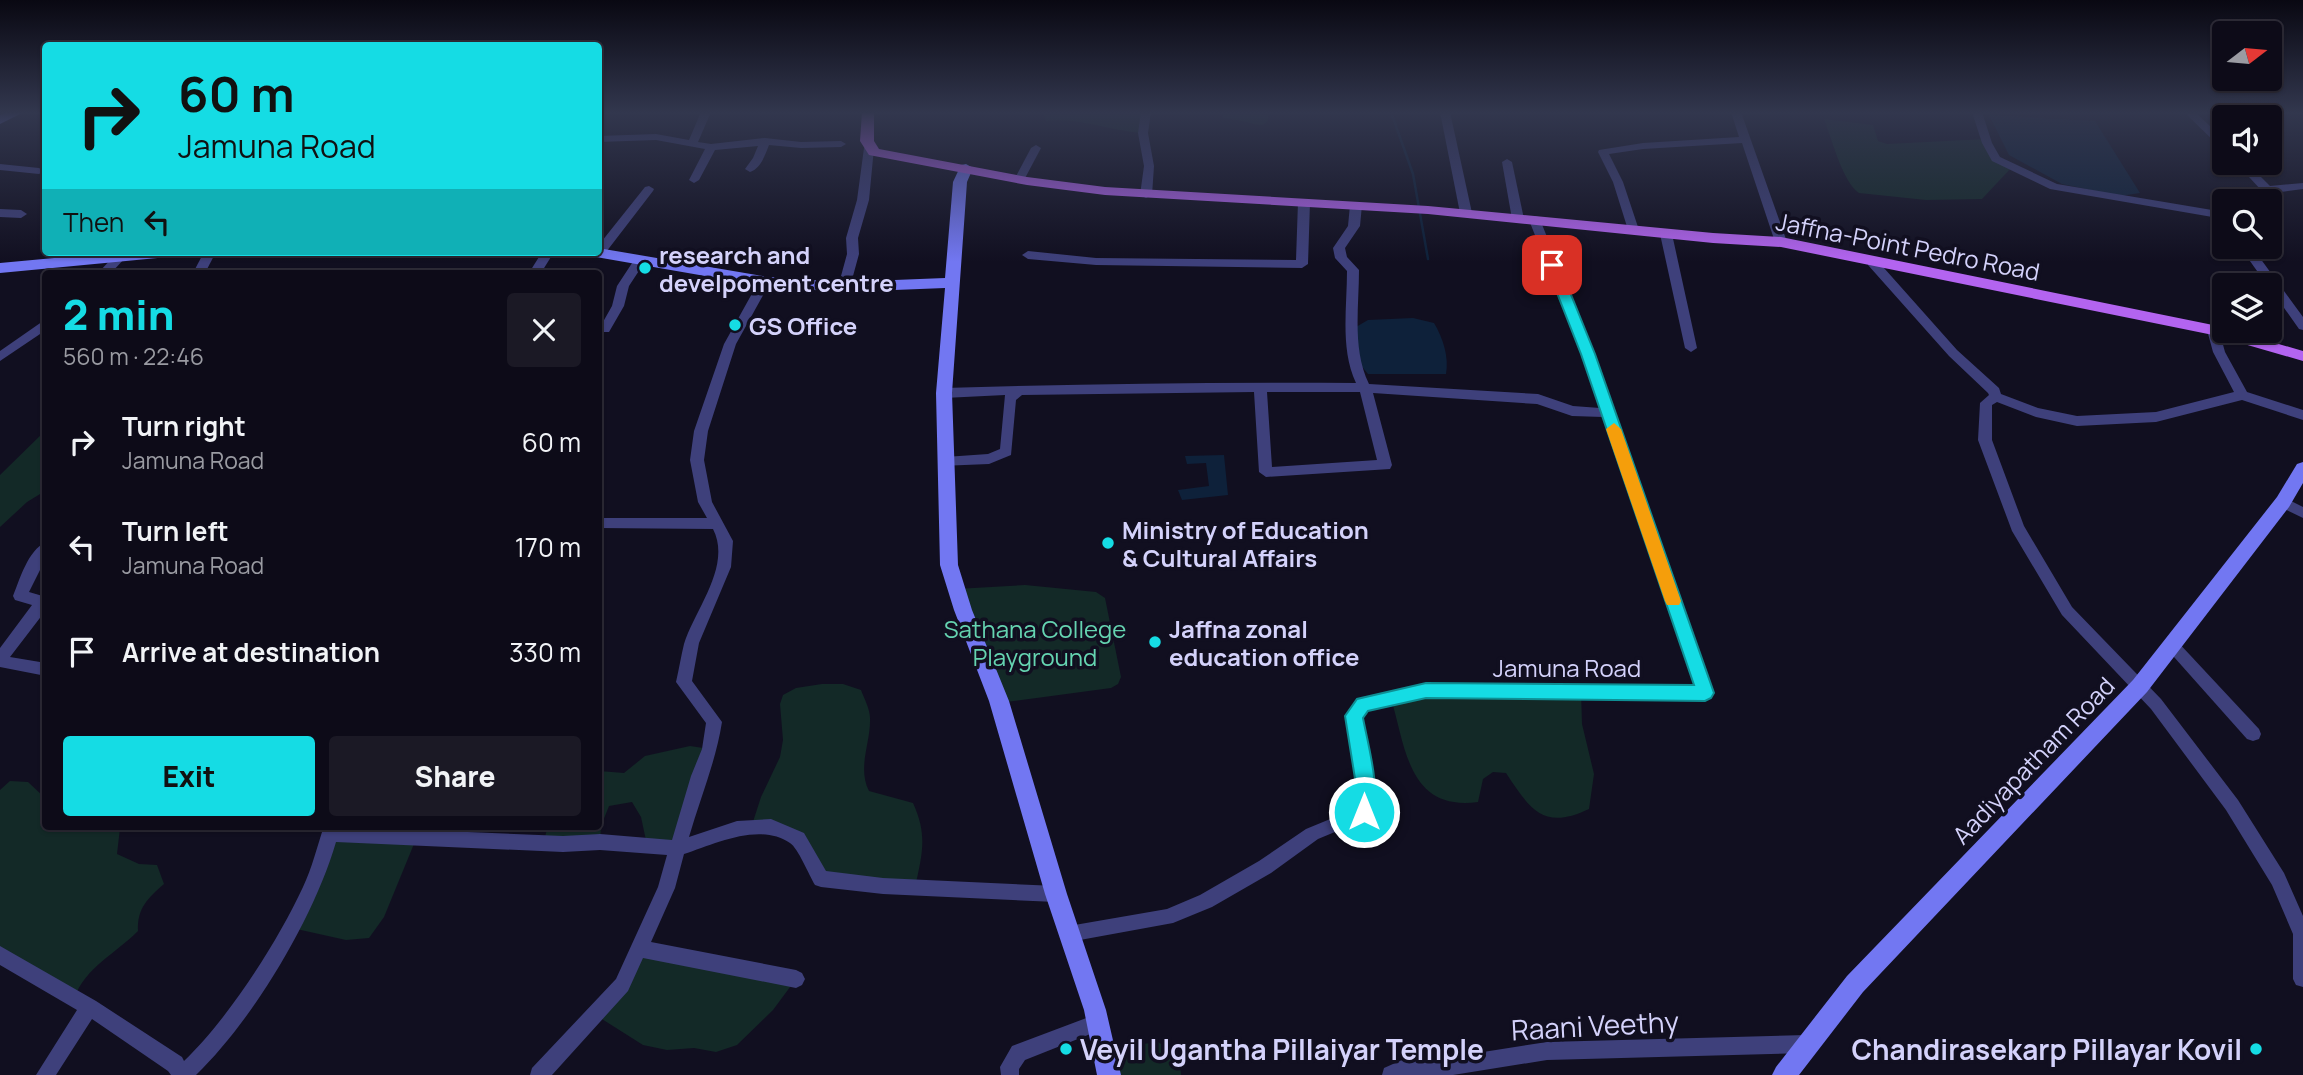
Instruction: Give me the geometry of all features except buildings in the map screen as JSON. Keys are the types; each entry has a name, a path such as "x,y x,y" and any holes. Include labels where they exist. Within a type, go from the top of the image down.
{"main road":[{"name":"Jaffna-Point Pedro Road","path":"928,162 1019,180 1146,195 1466,213 1666,234 1782,242 2212,330"},
{"name":"Jaffna-Point Pedro Road","path":"2258,343 2303,356"}],"street":[{"path":"694,180 703,162"},
{"path":"750,169 755,162"},
{"path":"844,287 853,254 852,237 863,200 867,162"},
{"path":"1019,180 1028,162"},
{"path":"1146,195 1148,162"},
{"path":"1455,162 1466,213"},
{"path":"1507,162 1518,219"},
{"path":"1608,162 1618,182 1633,230"},
{"path":"1752,162 1782,242"},
{"path":"2003,162 2054,187 2212,215"},
{"path":"0,167 39,171"},
{"path":"966,168 960,182 944,393 949,565 963,610 999,701 1097,1023 1109,1075"},
{"path":"2252,175 2265,189"},
{"path":"2275,189 2303,186"},
{"path":"602,246 649,188"},
{"path":"1028,255 1066,261 1196,264 1229,260 1302,264 1304,202"},
{"path":"1260,387 1266,472 1385,465 1352,350 1353,270 1341,258 1339,248 1354,226 1356,205"},
{"path":"0,213 21,214"},
{"name":"Jamuna Road","path":"1069,933 1167,917 1206,901 1265,867 1312,834 1364,812 1366,791 1354,716 1363,704 1426,691 1705,693 1608,413 1535,220"},
{"path":"1666,234 1690,348"},
{"path":"602,253 765,281 844,287 951,283"},
{"path":"0,268 130,256"},
{"path":"107,270 120,257"},
{"path":"2255,259 2303,326"},
{"path":"605,329 618,306 623,286 640,260"},
{"path":"1872,262 1953,353 1994,391 1996,397"},
{"path":"539,1075 622,985 666,888 710,749 715,722 684,682 692,643 724,567 726,541 705,502 697,460 701,430 730,344 765,281"},
{"path":"0,357 42,326"},
{"path":"2217,343 2242,395"},
{"path":"944,393 1260,387 1365,388 1538,400 1572,411 1608,413"},
{"path":"945,462 989,459 1006,452 1010,398 1021,390"},
{"path":"2302,979 2302,934 2278,879 2232,805 2140,686 2067,611 2017,527 1985,440 1986,402 1996,397 2036,412 2077,421 2156,417 2242,395 2303,415"},
{"name":"Aadiyapatham Road","path":"1784,1075 1855,984 2140,686 2283,502 2303,468"},
{"path":"2283,502 2303,513"},
{"path":"602,523 718,524"},
{"path":"42,552 20,596 42,603"},
{"path":"42,604 0,660 42,669"},
{"path":"2171,644 2253,734"},
{"path":"0,956 90,1007 175,1065 182,1075 214,1046 229,1027 284,941 307,903 331,830 519,834 678,848 737,829 771,827 798,838 821,879 883,886 1056,894"},
{"path":"639,948 796,979"},
{"path":"45,1075 90,1007"},
{"path":"1010,1075 1009,1067 1019,1053 1097,1023"},
{"name":"Raani Veethy","path":"1391,1075 1402,1069 1426,1070 1547,1051 1806,1044"}],"green space":[{"path":"1840,162 2004,162 2012,167 1982,199 1926,200 1859,193"},
{"path":"42,434 42,493 27,502 0,527 0,475"},
{"name":"Sathana College Playground","path":"1025,585 1096,592 1105,598 1121,677 1118,684 1111,688 1006,702 956,589"},
{"path":"843,684 861,690 870,715 864,764 869,791 913,803 922,835 915,888 821,879 798,838 751,828 761,797 780,757 783,740 780,704 783,695 796,688"},
{"path":"1581,691 1582,724 1594,774 1589,809 1560,818 1539,813 1523,797 1506,773 1493,772 1483,779 1478,802 1455,802 1437,797 1424,787 1414,773 1391,698"},
{"path":"690,746 710,749 678,848 647,845 641,817 632,802 609,806 602,824 602,771 624,773 645,756"},
{"path":"10,781 28,782 42,795 42,830 120,830 117,854 139,864 157,865 164,884 145,904 139,916 138,931 93,969 74,998 0,955 0,790"},
{"path":"547,830 601,830 600,842 543,844"},
{"path":"330,834 416,839 384,917 369,938 346,940 292,928"},
{"path":"639,948 796,979 773,1010 737,1045 716,1052 694,1048 667,1050 643,1045 594,1014"},
{"path":"1158,1042 1175,1056 1181,1075 1109,1075 1110,1058 1143,1044"}],"water":[{"path":"2022,162 2121,162 2140,193 2120,196 2062,184"},
{"path":"1413,318 1434,323 1444,348 1446,374 1368,374 1359,363 1356,327 1368,320"},
{"path":"1224,455 1228,495 1182,500 1178,490 1209,486 1206,463 1187,464 1185,456"}],"waterway":[{"path":"1409,162 1428,259"}],"slow traffic":[{"path":"1614,429 1673,601"}],"place":[{"name":"research and develpoment centre","path":"645,268"},
{"name":"GS Office","path":"735,325"},
{"name":"Ministry of Education & Cultural Affairs","path":"1108,543"},
{"name":"Jaffna zonal education office","path":"1155,642"},
{"name":"Veyil Ugantha Pillaiyar Temple","path":"1066,1049"},
{"name":"Chandirasekarp Pillayar Kovil","path":"2256,1049"}],"route":[{"path":"1364,812 1366,791 1354,716 1363,704 1426,691 1705,693 1588,354 1552,265"}]}
